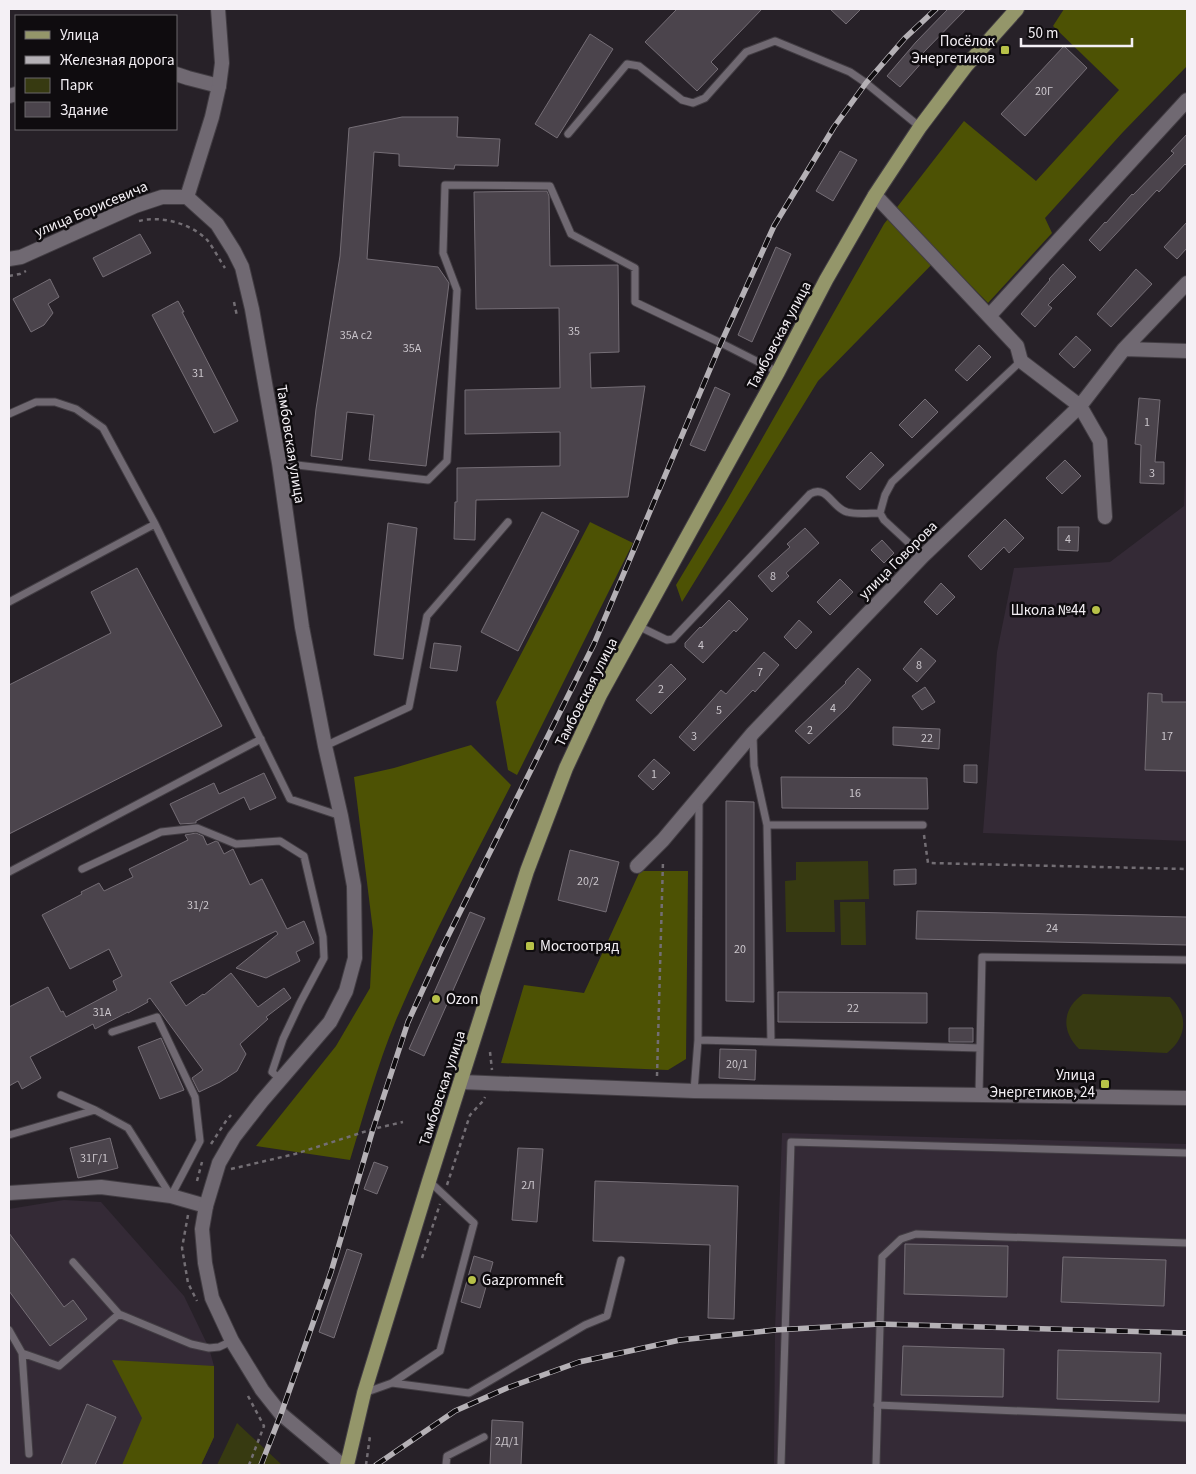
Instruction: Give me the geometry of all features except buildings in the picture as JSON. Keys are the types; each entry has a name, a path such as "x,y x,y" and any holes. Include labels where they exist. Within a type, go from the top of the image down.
{"main road":[{"name":"Тамбовская улица","path":"347,1465 364,1393 527,871 562,778 600,695 778,372 826,280 875,195 920,127 966,66 1016,9"}],"street":[{"path":"187,197 220,86 222,63 218,9"},
{"path":"178,75 220,86"},
{"path":"990,316 1187,100"},
{"path":"875,195 1017,346 1021,361 1080,406 1100,441 1105,517"},
{"name":"улица Борисевича","path":"9,259 21,257 135,206 162,198 187,197"},
{"name":"Тамбовская улица","path":"187,197 217,224 242,267 252,309 279,463 302,627 354,886 356,958 346,991 330,1022 262,1101 234,1137 219,1163 206,1206 202,1229 205,1263 212,1298 232,1342 262,1390 281,1414 342,1465"},
{"name":"улица Говорова","path":"637,866 663,840 753,733 923,556 1080,406 1124,349 1187,283"},
{"path":"1124,349 1187,351"},
{"path":"461,1082 694,1091 1187,1098"},
{"path":"9,1193 101,1187 171,1196 206,1206"}],"lane":[{"path":"568,134 627,64 638,66 682,100 693,103 705,98 746,52 775,40 850,72 920,127"},
{"path":"279,463 428,480 448,461 456,290 443,253 445,185 550,186 572,234 635,268 635,302 778,372"},
{"path":"923,556 884,520 880,513 884,495 892,482 1021,361"},
{"path":"9,414 36,402 56,402 76,409 103,428 155,524 290,799 341,816"},
{"path":"638,626 667,640 674,639 810,494 816,491 822,491 842,510 847,512 880,513"},
{"path":"326,746 409,707 427,616 508,522"},
{"path":"9,602 155,524"},
{"path":"753,733 754,766 767,825 771,1042"},
{"path":"9,872 260,739"},
{"path":"694,1091 698,1040 699,798"},
{"path":"767,825 923,825"},
{"path":"82,869 161,832 197,828 236,844 280,841 304,856 323,937 324,958 283,1039 272,1072 281,1080"},
{"path":"979,1094 982,957 1187,960"},
{"path":"60,1095 95,1110 128,1128 171,1196 200,1141 195,1097 156,1017 112,1032"},
{"path":"698,1040 980,1048"},
{"path":"9,1135 95,1110"},
{"path":"781,1465 791,1142 1187,1153"},
{"path":"364,1393 392,1383 440,1351 474,1223 429,1181"},
{"path":"876,1465 882,1257 901,1239 916,1234 1187,1243"},
{"path":"392,1383 469,1393 585,1325 607,1316 621,1260"},
{"path":"73,1262 119,1314 191,1344 209,1348 219,1347 232,1342"},
{"path":"22,1353 58,1366 119,1314"},
{"path":"9,1330 22,1353 29,1454"},
{"path":"877,1405 1187,1418"},
{"path":"446,1465 447,1456 484,1437"}],"path":[{"path":"923,825 928,863 1187,869"},
{"path":"657,1077 663,840"},
{"path":"421,1261 470,1115 484,1101 492,1071 490,1052"},
{"path":"231,1169 295,1154 373,1129 403,1122"},
{"path":"249,1465 264,1426"},
{"path":"366,1465 371,1429"}],"shaded area":[{"path":"1064,9 1187,9 1187,66 1123,132 1045,218 1052,233 988,303 941,255 818,381 682,602 676,585 726,502 884,224 964,121 1036,181 1119,90 1053,26"},
{"name":"Школа №44","path":"1186,459 1187,841 983,833 997,652 1014,568 1110,562 1184,506"},
{"path":"590,522 633,543 517,775 508,770 496,702"},
{"path":"471,745 511,785 437,931 396,1020 377,1072 350,1160 256,1146 336,1046 370,988 373,931 354,777 394,768"},
{"path":"640,871 688,871 686,1059 668,1070 501,1063 524,985 584,993"},
{"path":"782,1133 1187,1144 1187,1465 774,1465 775,1330"},
{"path":"64,1200 101,1202 184,1296 209,1348 214,1366 214,1437 201,1465 9,1465 9,1209"},
{"path":"112,1360 214,1366 214,1437 201,1465 122,1465 142,1418"}],"green space":[{"path":"868,861 869,899 834,900 835,932 786,932 785,881 796,880 796,862"},
{"path":"840,902 865,902 866,945 841,945"},
{"path":"1083,994 1170,997 1183,1018 1182,1033 1179,1040 1167,1053 1079,1049 1069,1035 1066,1020 1071,1006"},
{"path":"237,1423 282,1465 217,1465"}],"railway":[{"path":"261,1465 331,1272 373,1129 408,1022 441,950 594,644 721,343 774,226 834,127 866,83 905,38 936,9"},
{"path":"376,1465 455,1411 507,1388 579,1362 680,1340 775,1330 879,1324 1187,1333"}],"place":[{"name":"Посёлок Энергетиков","path":"1005,50"},
{"name":"Школа №44","path":"1096,610"},
{"name":"Мостоотряд","path":"530,946"},
{"name":"Ozon","path":"436,999"},
{"name":"Улица Энергетиков, 24","path":"1105,1084"},
{"name":"Gazpromneft","path":"472,1280"}]}
